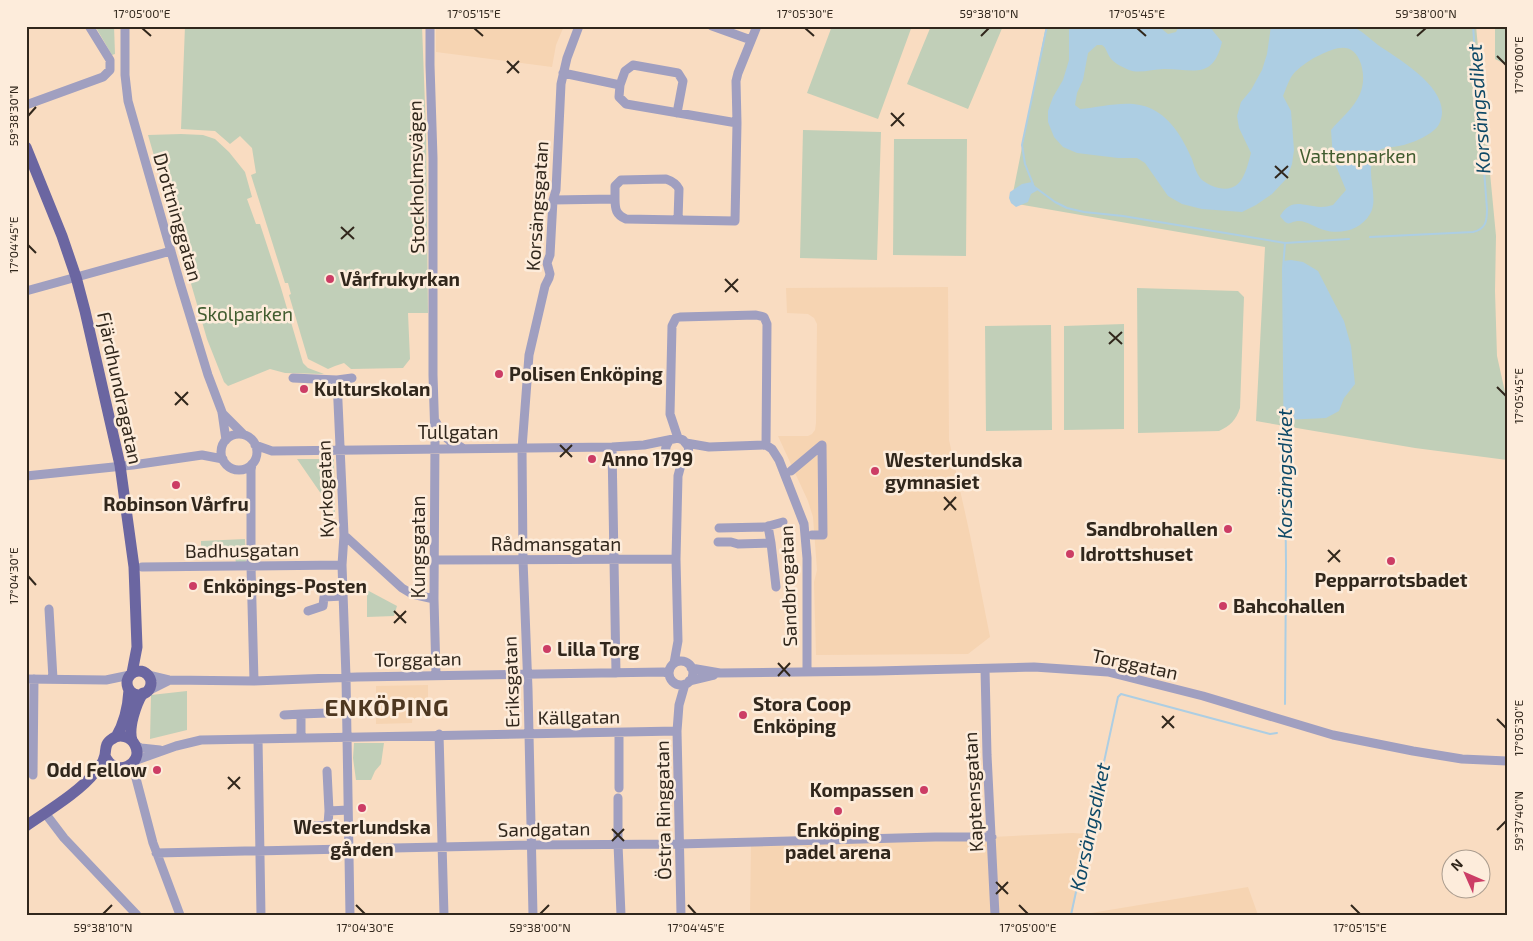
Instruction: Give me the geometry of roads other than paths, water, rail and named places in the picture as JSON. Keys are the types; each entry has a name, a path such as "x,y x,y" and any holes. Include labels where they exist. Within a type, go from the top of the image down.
{"main road":[{"name":"Fjärdhundragatan","path":"26,147 62,236 76,277 120,465 134,568 137,647 131,674"},
{"name":"Fjärdhundragatan","path":"137,647 146,674"},
{"path":"83,784 126,765 136,756 130,729 138,701 150,686 146,674 139,671 131,674 127,681 129,689 127,710 124,722 116,737"},
{"path":"129,689 133,693 138,694 145,692"},
{"path":"26,826 95,773 105,756 108,742 121,736 133,743"},
{"path":"105,756 111,765 126,765"}],"street":[{"path":"26,105 103,77 110,70 110,60 90,26"},
{"name":"Drottninggatan","path":"125,26 126,93 170,251 208,375 222,412 224,443 221,453 223,459"},
{"name":"Stockholmsvägen","path":"430,26 435,448"},
{"name":"Korsängsgatan","path":"522,448 528,355 545,286 550,274 547,263 550,256 553,200 556,190 561,84 567,58 579,26"},
{"path":"712,26 751,40"},
{"path":"678,220 679,189 677,185 666,179 621,180 615,186 615,210 621,217 626,219 678,220 736,221 736,81 757,26"},
{"path":"677,112 683,81 678,73 633,65 625,71 620,85 619,97 626,104 737,123"},
{"path":"563,73 620,85"},
{"path":"553,200 615,199"},
{"path":"26,291 170,251"},
{"path":"678,476 667,456 666,445 669,441 682,441 709,447 766,446 767,324 764,317 756,315 680,316 673,322 670,414 682,441 689,449 678,476 676,559 678,641 674,663 668,673 673,682 678,684 687,683 692,675 678,641"},
{"path":"292,378 337,380 352,378"},
{"name":"Kyrkogatan","path":"337,380 344,535 342,565 350,915"},
{"name":"Drottninggatan","path":"222,412 255,445"},
{"path":"434,418 448,440 466,449"},
{"path":"202,455 237,434 243,434"},
{"name":"Tullgatan","path":"255,445 272,451 612,447 669,441"},
{"path":"254,680 251,566 252,483 250,470 257,451 255,445"},
{"name":"Tullgatan","path":"644,445 659,449 667,456"},
{"path":"791,471 822,445 823,535 812,535"},
{"name":"Sandbrogatan","path":"766,446 772,449 779,460 804,524 807,558 807,672"},
{"path":"612,447 616,673"},
{"path":"667,456 678,462 709,447"},
{"name":"Kungsgatan","path":"435,448 434,599 436,675"},
{"name":"Eriksgatan","path":"522,448 523,560 528,674 533,915"},
{"name":"Tullgatan","path":"253,462 272,451"},
{"path":"26,476 202,455 223,459 229,466 240,469 247,468 253,462"},
{"path":"240,469 252,483"},
{"path":"719,528 768,526 783,522"},
{"path":"768,526 776,587"},
{"path":"344,535 402,588 412,594 434,599"},
{"path":"718,542 738,544 771,543"},
{"name":"Rådmansgatan","path":"435,560 676,559"},
{"name":"Badhusgatan","path":"142,567 342,565"},
{"path":"308,611 323,606 324,597 343,596"},
{"path":"49,609 53,679"},
{"path":"674,663 680,661 689,666"},
{"name":"Torggatan","path":"689,666 720,674"},
{"name":"Torggatan","path":"687,683 720,674 1034,667 1108,672 1203,696 1333,735 1462,759 1506,761"},
{"name":"Kaptensgatan","path":"985,669 995,915"},
{"name":"Torggatan","path":"146,674 169,680 254,680 436,675 668,673"},
{"path":"33,775 30,679 106,680 131,674"},
{"path":"106,680 129,689"},
{"name":"Torggatan","path":"145,692 169,680"},
{"name":"Östra Ringgatan","path":"673,682 679,705"},
{"name":"Östra Ringgatan","path":"681,915 677,731 679,705 687,683"},
{"path":"300,738 301,714"},
{"path":"284,715 326,714"},
{"name":"Källgatan","path":"126,765 176,746 201,740 677,731"},
{"path":"619,733 619,788"},
{"path":"440,734 442,912"},
{"path":"258,739 261,915"},
{"name":"Källgatan","path":"133,743 140,748 165,750"},
{"path":"126,765 137,781 156,853 180,915"},
{"path":"309,826 328,824 327,771"},
{"path":"618,798 621,915"},
{"path":"329,811 348,810"},
{"path":"45,813 64,838 138,915"},
{"name":"Sandgatan","path":"156,853 992,837"}],"water":[{"name":"Vattenparken","path":"1071,26 1158,26 1168,34 1176,32 1179,26 1209,26 1222,42 1213,62 1201,70 1164,69 1133,71 1114,62 1102,45 1097,45 1088,53 1083,80 1077,93 1075,105 1080,109 1117,104 1135,104 1159,113 1181,137 1200,178 1217,188 1227,189 1238,184 1247,167 1251,153 1239,128 1237,116 1241,102 1251,90 1262,70 1267,54 1271,26 1350,26 1358,29 1411,68 1432,88 1439,99 1442,110 1440,122 1434,131 1416,141 1377,152 1371,169 1373,207 1370,214 1361,224 1350,230 1337,232 1324,230 1302,221 1286,222 1280,216 1289,206 1298,204 1326,207 1333,205 1346,190 1333,159 1331,130 1351,109 1360,94 1363,75 1361,64 1354,52 1349,49 1338,48 1317,57 1298,69 1288,84 1283,96 1291,111 1294,150 1292,164 1287,178 1272,194 1242,212 1202,209 1182,204 1168,196 1145,163 1137,158 1118,158 1077,153 1063,147 1054,137 1048,122 1048,111 1053,97 1063,80 1069,60 1069,30"},
{"path":"1032,182 1038,190 1031,194 1028,202 1016,207 1011,203 1009,198 1010,192 1022,184"},
{"path":"1283,261 1303,262 1318,271 1344,321 1351,346 1355,384 1344,398 1339,411 1326,418 1284,420"}],"waterway":[{"name":"Korsängsdiket","path":"1033,184 1025,164 1022,145 1047,26"},
{"name":"Korsängsdiket","path":"1370,237 1473,232 1481,229 1485,224 1487,209 1473,26"},
{"name":"Korsängsdiket","path":"1036,188 1055,202 1067,208 1084,212 1123,216 1285,243 1349,239"},
{"name":"Korsängsdiket","path":"1285,243 1283,269 1286,565 1285,704"},
{"name":"Korsängsdiket","path":"1071,915 1118,697 1121,694 1270,734 1277,733"}],"place":[{"name":"Vårfrukyrkan","path":"330,279"},
{"name":"Polisen Enköping","path":"499,374"},
{"name":"Kulturskolan","path":"304,389"},
{"name":"Anno 1799","path":"592,459"},
{"name":"Westerlundska gymnasiet","path":"875,471"},
{"name":"Robinson Vårfru","path":"176,485"},
{"name":"Sandbrohallen","path":"1228,529"},
{"name":"Idrottshuset","path":"1070,554"},
{"name":"Pepparrotsbadet","path":"1391,561"},
{"name":"Enköpings-Posten","path":"193,586"},
{"name":"Bahcohallen","path":"1223,606"},
{"name":"Lilla Torg","path":"547,649"},
{"name":"Stora Coop Enköping","path":"743,715"},
{"name":"Odd Fellow","path":"157,770"},
{"name":"Kompassen","path":"924,790"},
{"name":"Westerlundska gården","path":"362,808"},
{"name":"Enköping padel arena","path":"838,811"}],"district":[{"name":"ENKÖPING","path":"387,708"}],"park label":[{"name":"Skolparken","path":"245,314"}]}
